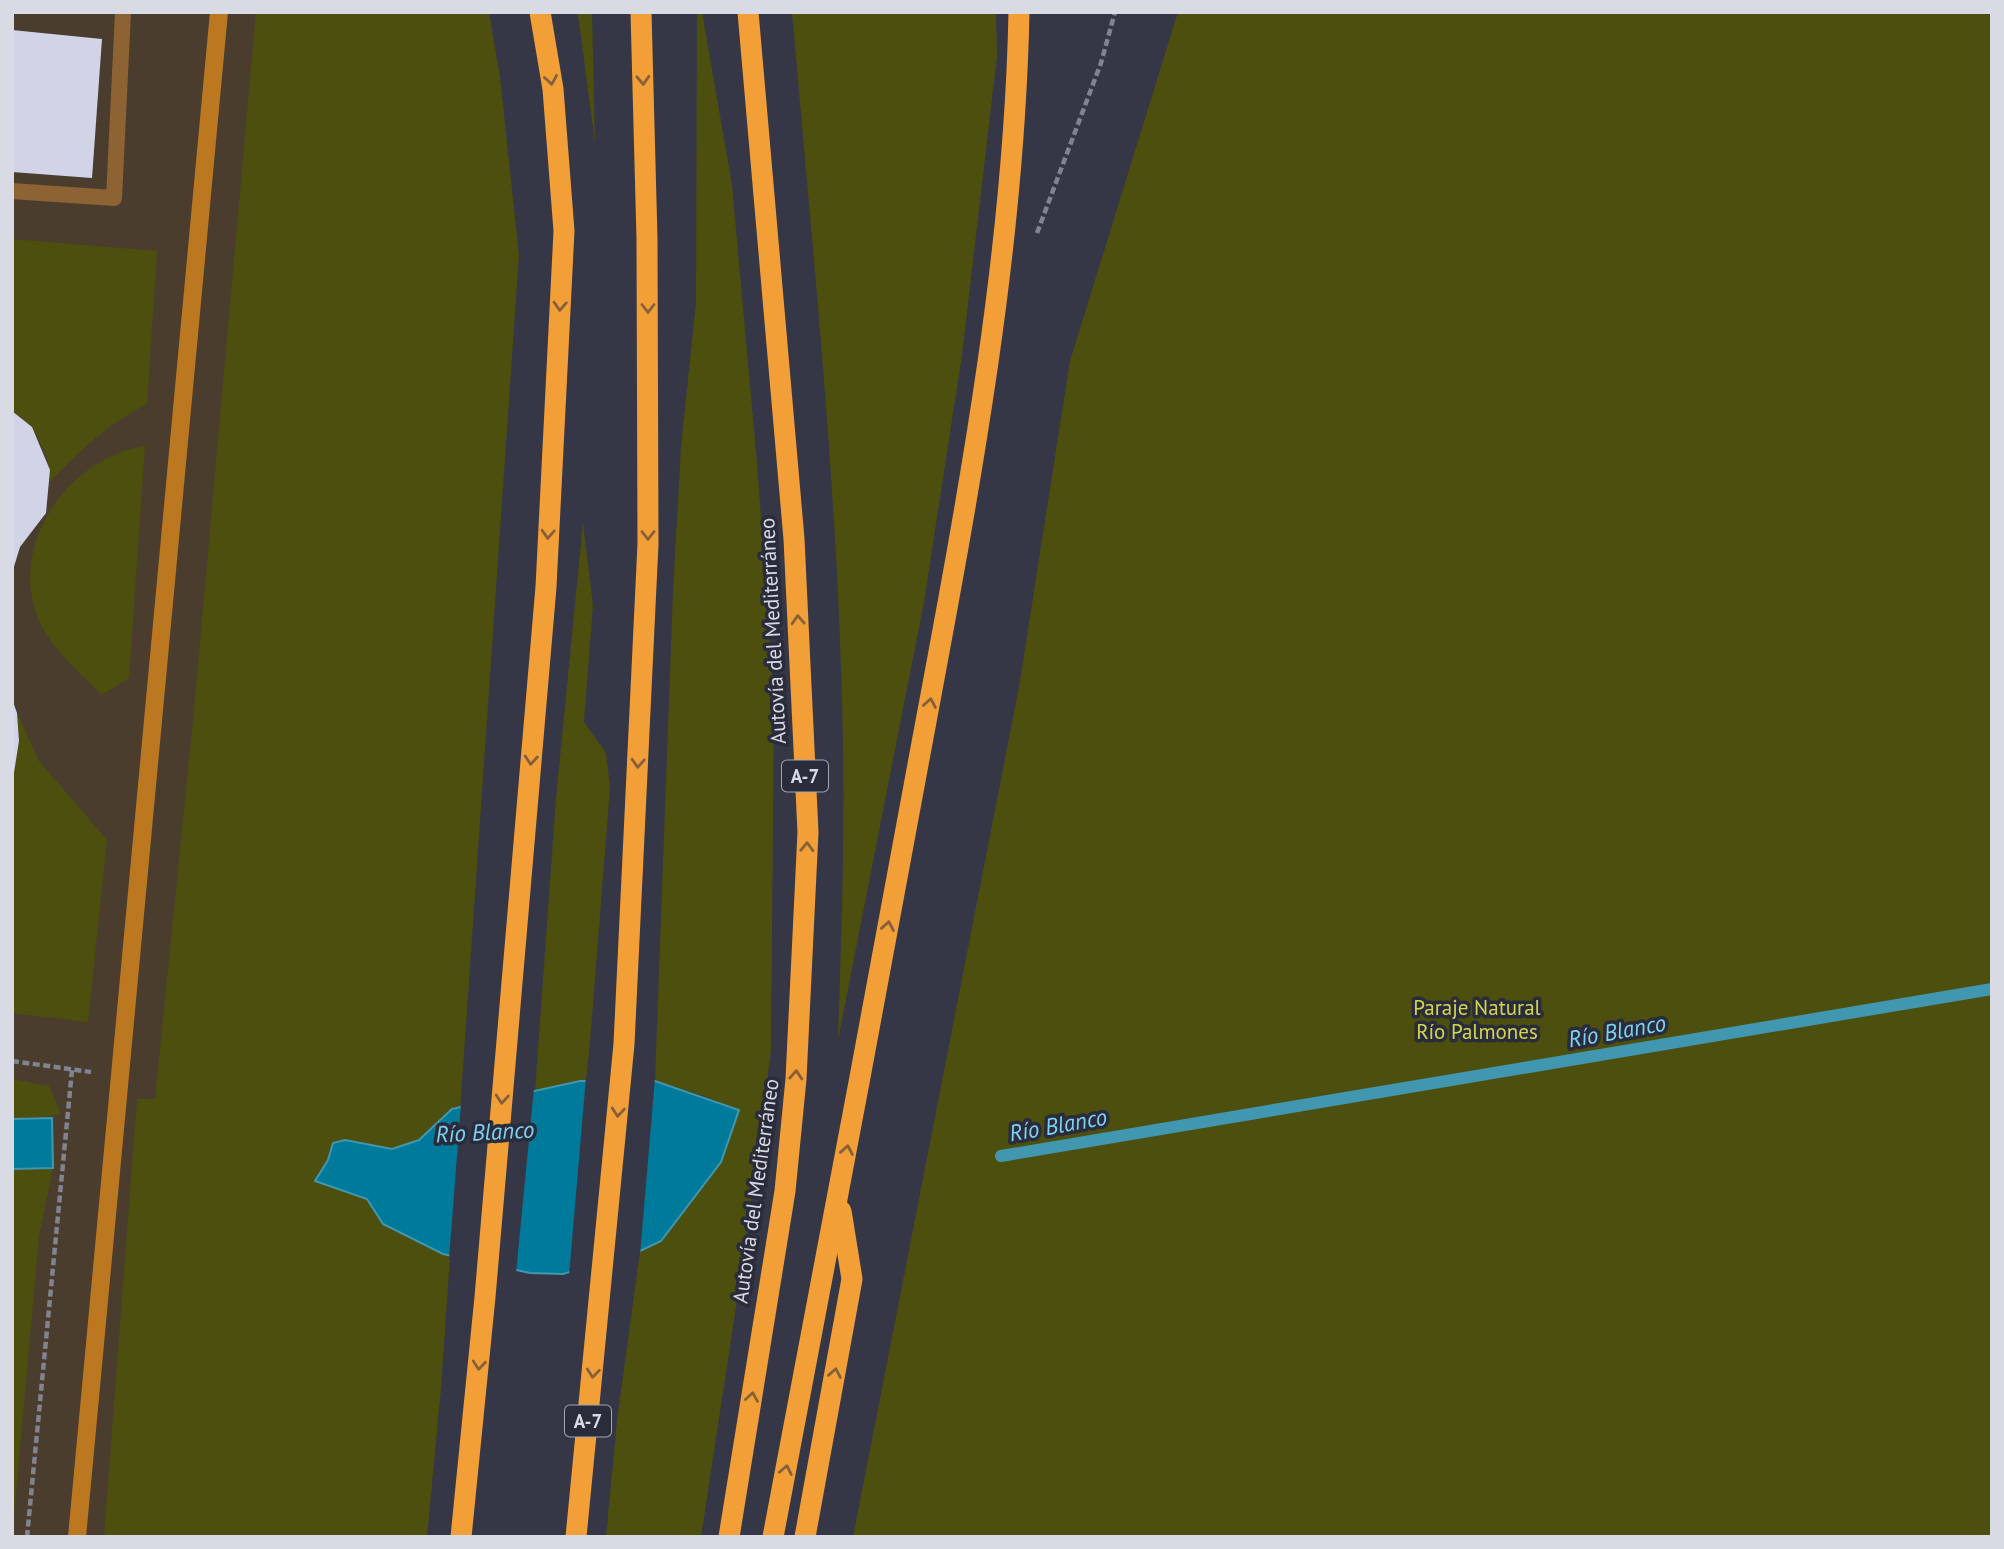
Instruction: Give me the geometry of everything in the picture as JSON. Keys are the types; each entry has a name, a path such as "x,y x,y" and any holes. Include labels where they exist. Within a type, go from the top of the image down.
{"highway":[{"path":"461,1535 485,1297 546,587 564,231 553,89 540,12"},
{"name":"A-7","path":"576,1537 624,1044 648,544 647,239 641,12"},
{"name":"Autovía del Mediterráneo","path":"729,1537 786,1179 796,1079 807,832 794,539 773,325 748,12"},
{"path":"773,1537 958,549 989,343 1011,164 1020,12"},
{"path":"805,1537 852,1279 839,1195"}],"street":[{"path":"76,1537 219,12"}],"lane":[{"path":"12,191 114,198 124,12"}],"path":[{"path":"1032,245 1101,63 1115,12"},
{"path":"12,1061 118,1076"},
{"path":"27,1537 72,1070"}],"shaded area":[{"path":"12,12 484,12 349,1537 12,1537"}],"green space":[{"path":"256,12 489,12 500,77 519,255 441,1388 427,1537 104,1537 137,1099 155,1099 194,710"},
{"path":"577,12 592,12 595,143 579,22"},
{"path":"697,12 702,12 732,185 757,463 774,699 771,1051 743,1261 701,1537 606,1537 617,1421 640,1251 661,1241 701,1186 738,1110 655,1081 673,591 681,447 696,302"},
{"path":"792,12 996,12 997,56 962,355 924,602 838,1040 843,818 841,652 824,378"},
{"name":"Paraje Natural Río Palmones","path":"1178,12 1992,12 1992,1537 853,1537 1019,687 1070,361"},
{"path":"12,239 157,251 147,404 95,439 50,482 47,461 40,442 28,424 12,411"},
{"path":"145,446 129,678 102,695 64,657 45,632 33,603 30,573 36,543 48,515 66,490 89,469 116,454"},
{"path":"583,523 593,605 584,722 606,753 610,788 590,1042 586,1081 535,1092 556,798"},
{"path":"17,713 39,761 107,840 88,1022 12,1013 12,780 19,741"},
{"path":"12,1079 49,1086 61,1115 12,1119"},
{"path":"53,1168 39,1236 12,1537 12,1169"}],"water":[{"path":"580,1081 655,1081 739,1110 721,1162 661,1241 640,1251 563,1274 530,1273 443,1254 383,1224 367,1199 315,1181 328,1160 333,1143 345,1140 392,1149 419,1140 452,1109"},
{"path":"52,1118 53,1168 12,1169 12,1119"}],"pier":[{"path":"586,1077 655,1078 640,1255 569,1276"},
{"path":"534,1088 516,1273 449,1259 461,1104"}],"building":[{"path":"12,30 102,39 92,178 12,172"},
{"path":"12,411 32,427 50,470 46,513 20,547 13,570"},
{"path":"12,699 17,713 19,741 13,779"}],"waterway":[{"name":"Río Blanco","path":"1001,1156 1992,989"}]}
